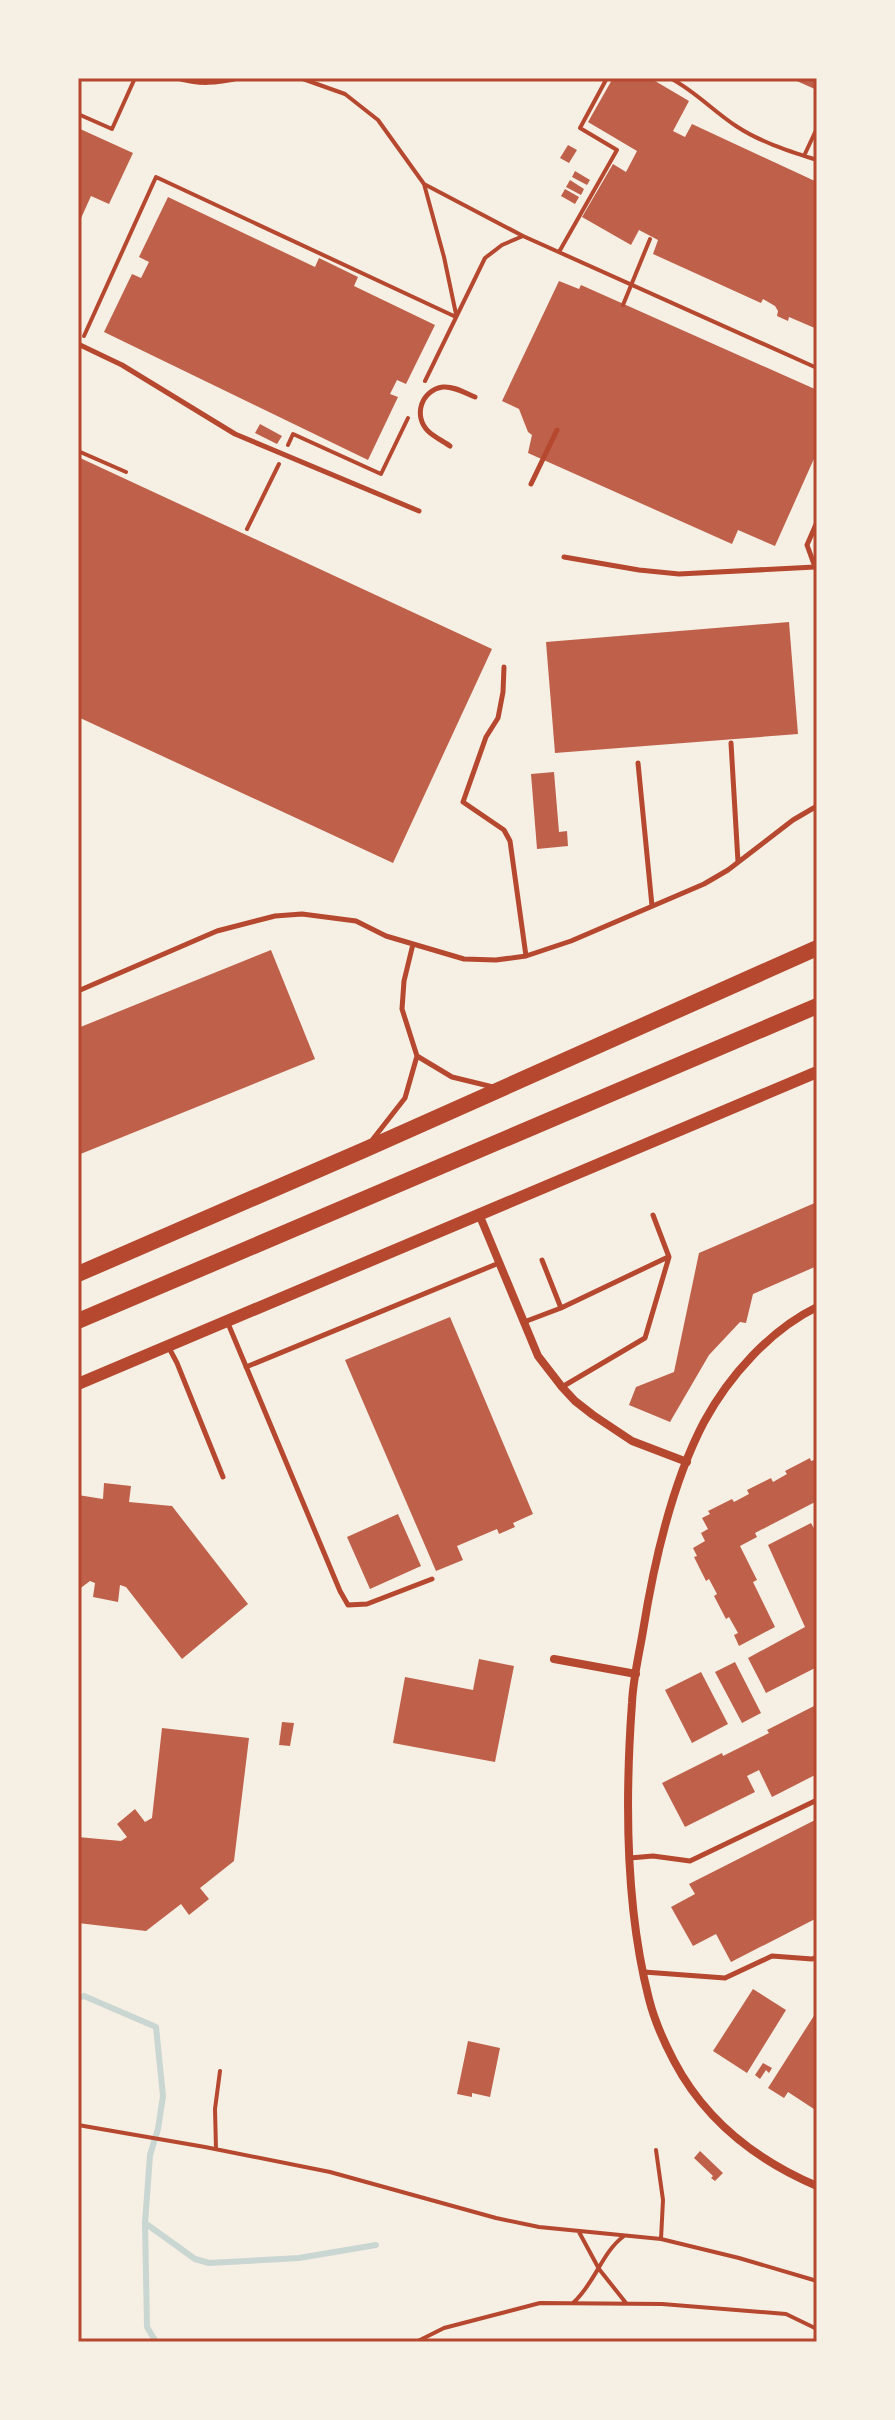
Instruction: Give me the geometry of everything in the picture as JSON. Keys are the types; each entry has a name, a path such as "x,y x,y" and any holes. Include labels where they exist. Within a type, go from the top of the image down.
{"highway":[{"path":"78,1274 817,948"},
{"path":"78,1321 817,1006"}],"street":[{"path":"78,1384 817,1072"},
{"path":"479,1214 538,1356 562,1387 584,1408 632,1441 687,1462"},
{"path":"817,1307 803,1313 766,1343 735,1374 704,1422 687,1462 658,1548 632,1700 628,1765 635,1929 651,2008 674,2061 707,2111 738,2140 795,2177 817,2186"},
{"path":"554,1659 636,1674"}],"lane":[{"path":"79,344 122,365 235,434 419,511"},
{"path":"450,446 429,432 421,420 420,409 424,397 441,387 475,397"},
{"path":"531,484 557,430"},
{"path":"564,557 679,574 815,567 807,545 817,522"},
{"path":"504,667 498,718 486,737 463,802 504,830 510,841 526,956"},
{"path":"731,743 738,862"},
{"path":"638,763 652,906"},
{"path":"78,991 217,931 275,916 302,914 356,921 386,936 464,959 496,960 526,956 571,941 704,884 817,806"},
{"path":"364,1150 405,1098 417,1056 402,1009 404,981 413,944"},
{"path":"417,1056 452,1077 500,1089"},
{"path":"562,1387 645,1338 669,1257 653,1215"},
{"path":"524,1322 669,1257"},
{"path":"542,1260 561,1308"},
{"path":"246,1367 499,1263"},
{"path":"227,1320 348,1605 367,1604 432,1579"},
{"path":"167,1345 223,1477"},
{"path":"630,1858 653,1856 690,1861 817,1800"},
{"path":"643,1972 725,1978 772,1956 817,1957"}],"path":[{"path":"78,114 112,129 135,78"},
{"path":"175,78 214,84 241,78"},
{"path":"300,78 345,94 378,120 424,184 456,317"},
{"path":"559,252 617,150 580,128 607,78"},
{"path":"673,79 736,126 777,147 817,160"},
{"path":"804,156 817,128"},
{"path":"79,344 156,177 456,317"},
{"path":"424,184 523,236 817,368"},
{"path":"422,388 485,258 502,245 523,236"},
{"path":"623,305 650,239"},
{"path":"381,474 408,417"},
{"path":"78,451 126,472"},
{"path":"216,2149 215,2109 220,2071"},
{"path":"78,2125 330,2172 539,2227 661,2239 817,2281"},
{"path":"656,2150 663,2200 661,2239"},
{"path":"579,2232 599,2269 627,2304"},
{"path":"573,2303 624,2236"},
{"path":"416,2342 444,2328 540,2303 627,2304 786,2314 817,2329"}],"building":[{"path":"613,78 650,78 689,101 673,131 685,137 692,124 817,182 817,329 789,317 788,321 777,316 775,306 763,299 761,303 653,254 658,240 639,230 631,245 582,217 613,164 626,172 637,151 588,122"},
{"path":"790,78 817,78 817,90"},
{"path":"78,128 133,153 109,204 91,196 78,225"},
{"path":"568,145 577,150 569,163 560,158"},
{"path":"575,171 590,180 587,185 572,177"},
{"path":"570,180 584,189 581,195 566,187"},
{"path":"565,189 579,197 575,204 561,196"},
{"path":"168,197 315,267 319,258 358,277 354,286 435,325 406,384 397,380 390,394 398,397 368,460 104,332 132,274 141,278 149,262 139,257"},
{"path":"559,281 579,289 581,285 817,390 817,452 775,546 738,530 732,544 528,453 532,435 519,409 502,401"},
{"path":"260,424 282,436 277,444 255,433"},
{"path":"78,457 492,649 393,863 78,717"},
{"path":"789,622 798,734 555,753 546,642"},
{"path":"554,772 559,832 567,831 568,846 537,849 531,774"},
{"path":"271,950 315,1059 78,1155 78,1028"},
{"path":"817,1202 817,1266 753,1294 746,1323 740,1322 709,1355 670,1422 629,1405 636,1387 674,1372 699,1253"},
{"path":"450,1317 533,1514 499,1534 497,1529 457,1546 463,1560 436,1571 345,1360"},
{"path":"810,1458 811,1461 817,1459 817,1501 755,1533 757,1537 740,1546 775,1627 739,1646 734,1635 738,1633 729,1617 726,1619 714,1596 717,1594 709,1579 706,1581 694,1557 697,1556 693,1548 705,1541 701,1533 708,1529 702,1518 710,1514 708,1511 732,1499 734,1502 749,1494 747,1490 771,1478 773,1482 787,1474 785,1471"},
{"path":"104,1483 131,1486 129,1502 172,1506 248,1604 182,1659 126,1587 120,1585 118,1602 93,1597 95,1583 90,1581 78,1590 78,1495 103,1499"},
{"path":"398,1514 421,1566 370,1589 347,1537"},
{"path":"811,1523 817,1534 817,1667 766,1693 748,1658 805,1627 768,1545"},
{"path":"479,1659 514,1666 495,1762 393,1743 405,1677 473,1690"},
{"path":"735,1662 761,1713 742,1723 715,1672"},
{"path":"701,1672 728,1724 692,1743 665,1690"},
{"path":"814,1706 817,1713 817,1774 772,1797 759,1770 747,1776 755,1792 685,1827 662,1783 769,1733 767,1730"},
{"path":"282,1722 294,1723 290,1746 279,1745"},
{"path":"162,1728 249,1738 234,1861 200,1888 209,1899 189,1915 181,1904 146,1931 78,1923 78,1837 121,1841 127,1837 117,1824 135,1809 145,1822 152,1818"},
{"path":"817,1819 817,1918 731,1962 716,1934 693,1946 671,1907 695,1894 689,1884"},
{"path":"753,1989 786,2010 747,2073 713,2051"},
{"path":"817,2011 817,2111 788,2092 784,2098 768,2088"},
{"path":"468,2041 500,2048 490,2097 457,2094"},
{"path":"763,2063 772,2068 769,2073 766,2070 760,2079 755,2075"},
{"path":"700,2151 723,2173 715,2181 694,2158"}],"waterway":[{"path":"78,1998 84,1996 156,2027 163,2096 150,2155 145,2223 147,2327 156,2342"},
{"path":"145,2223 195,2259 209,2263 299,2258 376,2245"}]}
